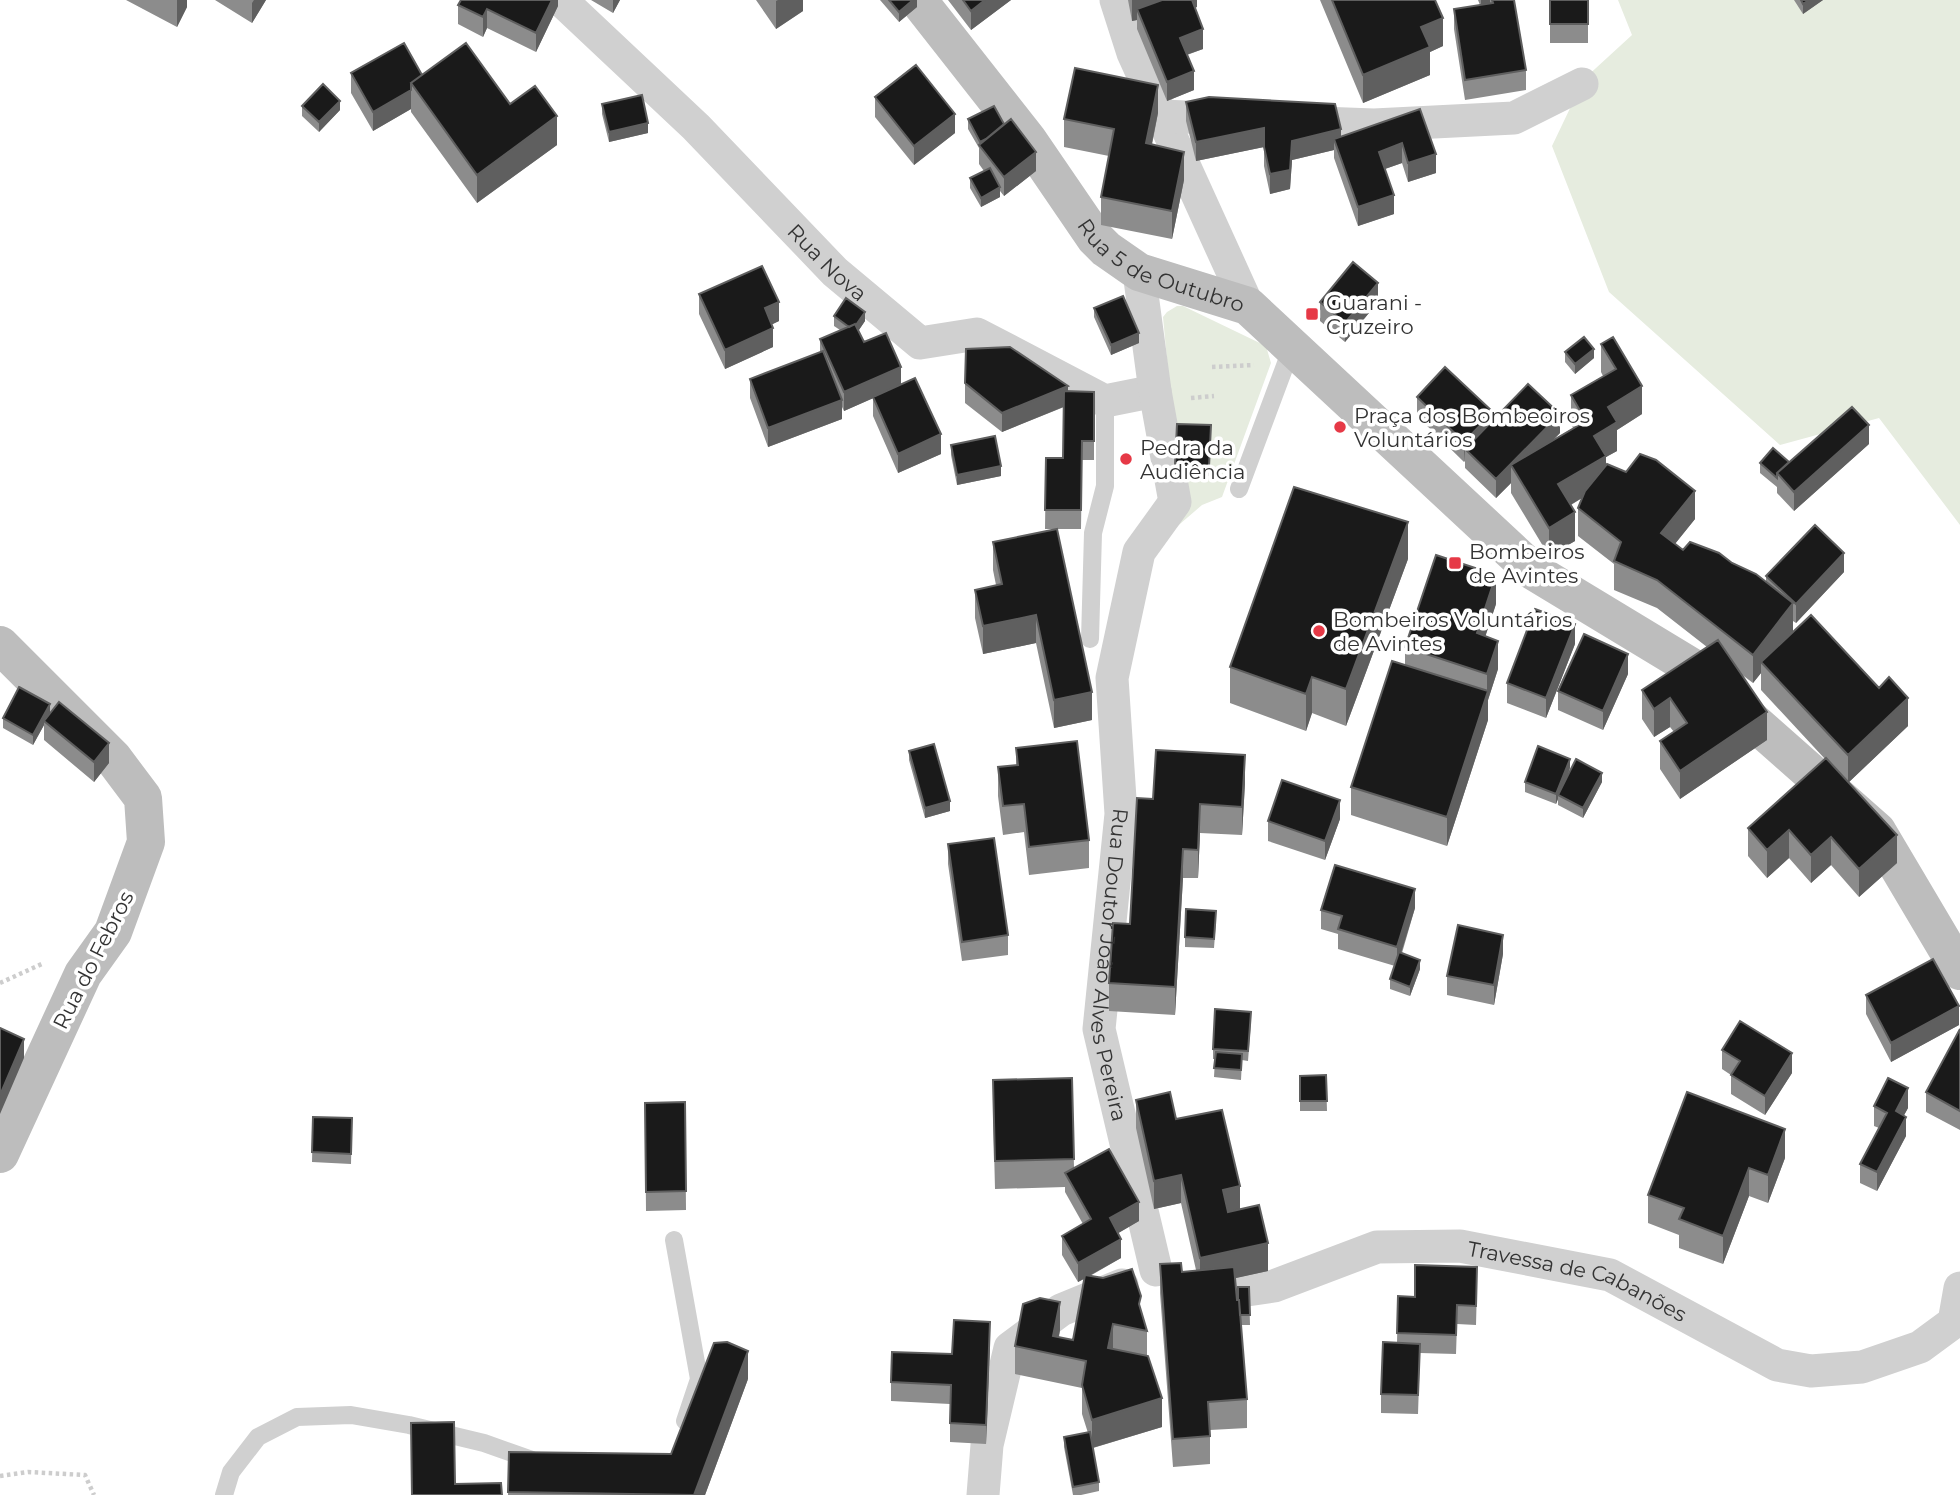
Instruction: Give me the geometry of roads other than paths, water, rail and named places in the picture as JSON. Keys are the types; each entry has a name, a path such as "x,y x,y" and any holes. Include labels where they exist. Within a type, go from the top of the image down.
{"street":[{"name":"Rua Nova","path":"561,0 696,127 835,272 920,343 977,334 1105,401"},
{"name":"Rua 5 de Outubro","path":"918,0 1028,141 1095,239 1139,272 1248,306 1533,571 1690,666 1877,831 1960,971"},
{"path":"1116,0 1133,53 1248,306"},
{"path":"1162,116 1374,125 1514,118 1582,84"},
{"name":"Rua Doutor João Alves Pereira","path":"1139,272 1155,391 1175,502 1139,552 1112,678 1121,814 1099,1029 1156,1270"},
{"path":"1105,401 1155,391"},
{"name":"Rua do Febros","path":"0,645 113,758 136,788 143,798 146,842 113,932 83,974 0,1154"},
{"name":"Travessa de Cabanões","path":"1156,1270 1197,1297 1274,1286 1377,1247 1460,1246 1611,1275 1777,1365 1811,1371 1862,1367 1920,1348 1954,1322 1960,1288"},
{"path":"983,1495 987,1445 1010,1348 1061,1310 1156,1270"}],"lane":[{"path":"1239,489 1292,347"},
{"path":"1090,639 1093,533 1105,486 1105,401"},
{"path":"674,1240 699,1380 680,1437"},
{"path":"224,1495 231,1472 258,1437 297,1417 351,1415 409,1425 484,1443 550,1467"}],"place":[{"name":"Guarani - Cruzeiro","path":"1312,314"},
{"name":"Praça dos Bombeoiros Voluntários","path":"1340,427"},
{"name":"Pedra da Audiência","path":"1126,459"},
{"name":"Bombeiros de Avintes","path":"1455,563"},
{"name":"Bombeiros Voluntários de Avintes","path":"1319,631"}]}
